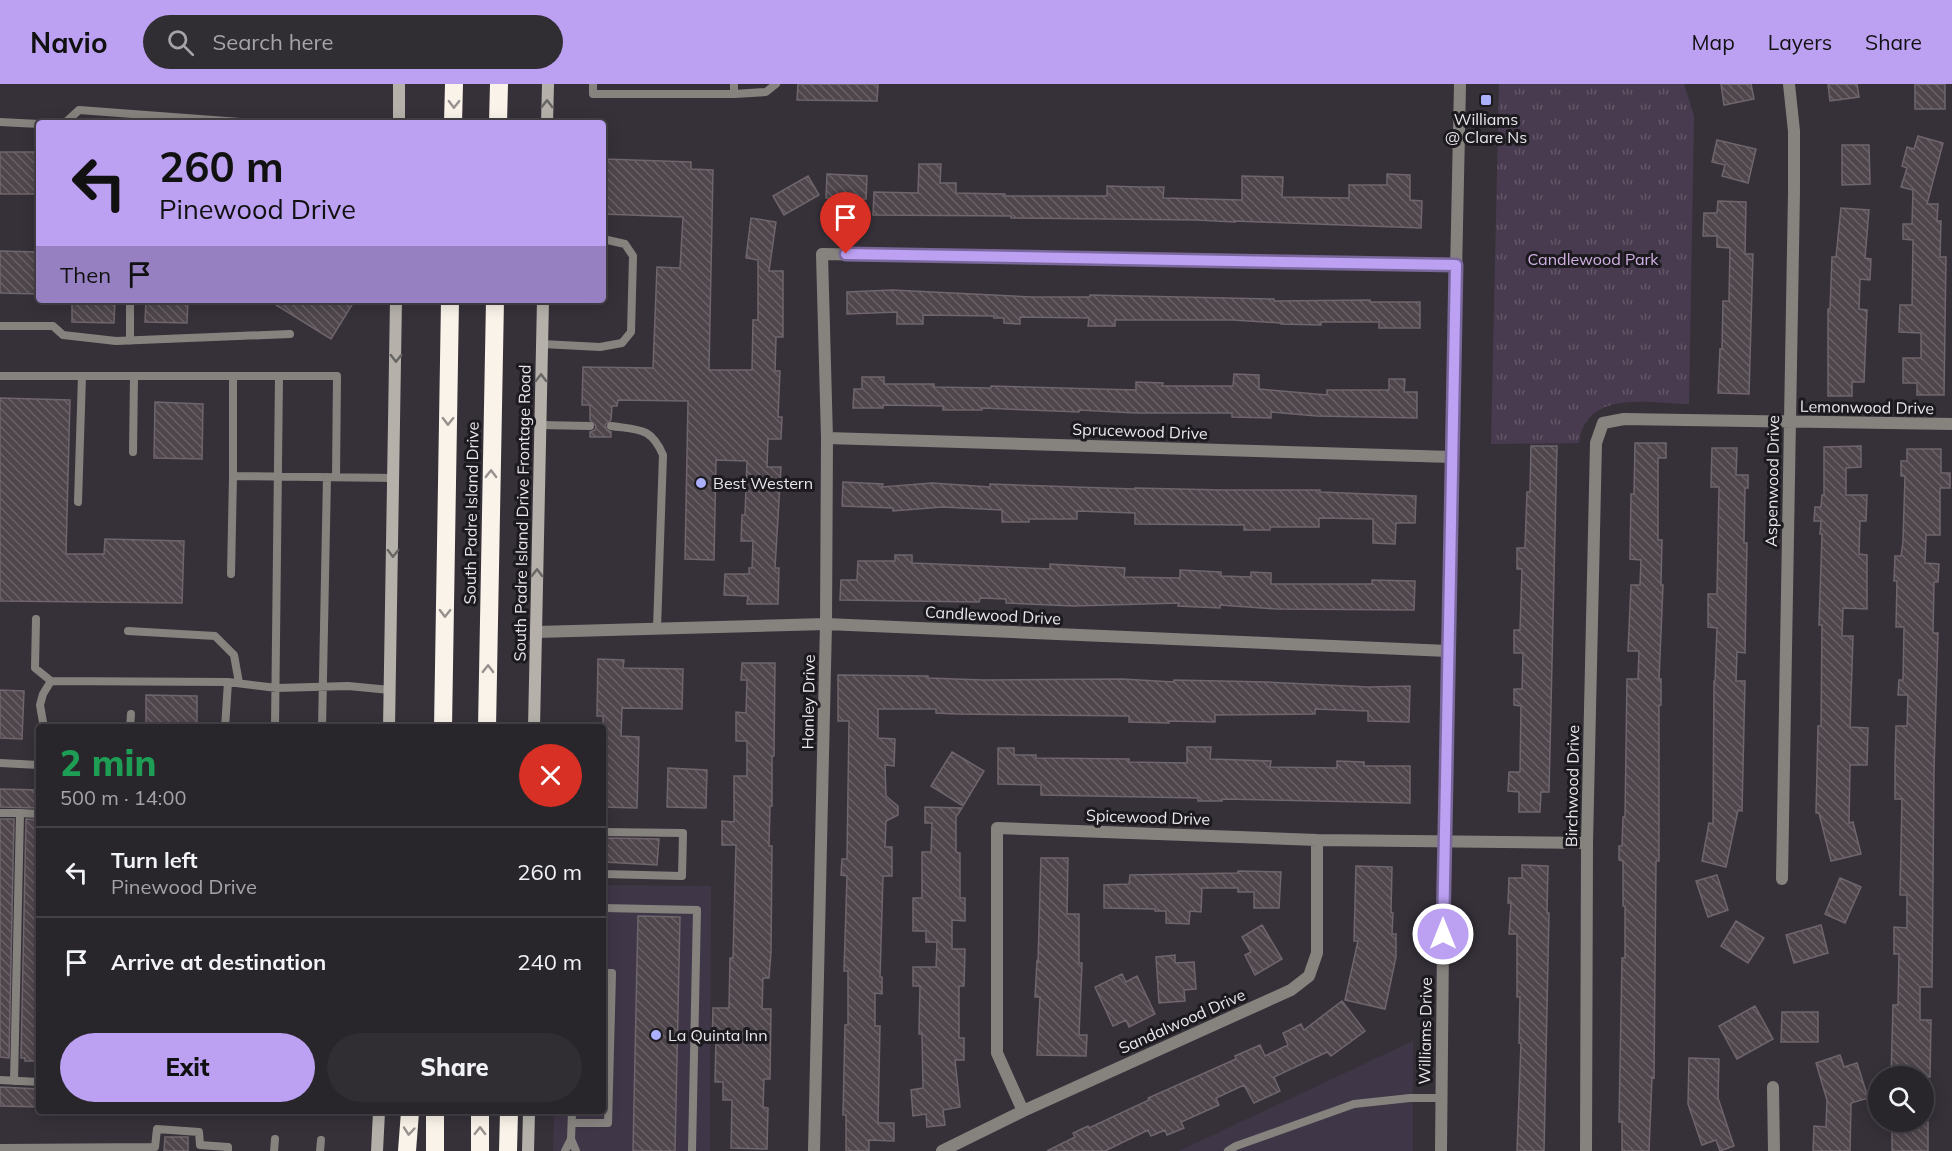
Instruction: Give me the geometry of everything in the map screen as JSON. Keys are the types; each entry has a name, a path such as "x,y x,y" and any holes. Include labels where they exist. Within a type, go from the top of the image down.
{"highway":[{"path":"453,120 454,84"},
{"path":"498,120 499,84"},
{"name":"South Padre Island Drive","path":"443,724 450,303"},
{"name":"South Padre Island Drive","path":"486,724 495,303"},
{"path":"407,1151 410,1114"},
{"path":"435,1114 435,1151"},
{"path":"480,1114 480,1151"},
{"path":"508,1114 508,1151"}],"main road":[{"path":"399,84 399,120"},
{"path":"547,120 548,84"},
{"path":"389,724 396,303"},
{"name":"South Padre Island Drive Frontage Road","path":"534,724 543,303"},
{"path":"377,1151 379,1114"},
{"path":"528,1151 529,1114"}],"street":[{"name":"Williams Drive","path":"1441,1151 1444,840 1460,84"},
{"name":"Aspenwood Drive","path":"1782,879 1794,161 1794,131 1789,84"},
{"name":"Hanley Drive","path":"814,1151 826,624 827,438 822,254 1456,265"},
{"name":"Lemonwood Drive","path":"1603,423 1624,419 1952,424"},
{"name":"Birchwood Drive","path":"1586,1151 1587,843 1596,443 1603,423"},
{"name":"Sprucewood Drive","path":"827,438 1452,457"},
{"name":"Candlewood Drive","path":"536,632 826,624 1448,651"},
{"name":"Spicewood Drive","path":"1023,1111 997,1053 997,828 1317,840 1587,843"},
{"name":"Sandalwood Drive","path":"942,1151 1023,1111 1291,990 1309,976 1317,953 1317,840"},
{"path":"1773,1087 1774,1151"}],"lane":[{"path":"593,84 593,94 734,94 766,92 776,84"},
{"path":"734,84 734,94"},
{"path":"69,120 79,110 213,120"},
{"path":"132,114 132,120"},
{"path":"0,122 36,124"},
{"path":"542,344 600,347 622,343 631,332 633,256 624,244 606,240"},
{"path":"130,303 130,340"},
{"path":"0,326 53,326 63,335 116,341 290,334"},
{"path":"0,376 337,376 336,477"},
{"path":"78,502 82,376"},
{"path":"133,452 134,376"},
{"path":"231,574 234,376"},
{"path":"275,724 279,376"},
{"path":"540,425 590,426"},
{"path":"611,426 644,431 657,441 663,455 657,628"},
{"path":"233,476 394,478"},
{"path":"322,724 327,477"},
{"path":"36,619 35,668 51,681 228,682 277,688 322,686 390,690"},
{"path":"128,631 215,636 234,655 239,683"},
{"path":"43,724 40,705 42,694 51,681"},
{"path":"225,724 228,682"},
{"path":"130,724 131,714"},
{"path":"0,763 36,765"},
{"path":"0,813 36,814"},
{"path":"14,1081 20,813"},
{"path":"606,832 683,833 682,876 606,874"},
{"path":"606,908 697,910 692,1151"},
{"path":"572,1123 608,1123 612,973 606,973"},
{"path":"0,1080 36,1082"},
{"path":"1228,1151 1236,1146 1354,1104 1410,1098 1441,1098"},
{"path":"565,1151 571,1139 572,1114"},
{"path":"0,1148 155,1147 157,1129 199,1132 200,1145 228,1147 228,1151"},
{"path":"274,1151 275,1139"},
{"path":"571,1139 576,1151"},
{"path":"320,1151 321,1140"}],"shaded area":[{"path":"606,885 711,886 710,1151 553,1151 554,1114 606,1114"},
{"path":"1413,1041 1413,1151 1179,1151"}],"green space":[{"name":"Candlewood Park","path":"1499,84 1684,84 1694,116 1689,404 1639,402 1606,407 1593,414 1584,426 1579,443 1491,444"}],"building":[{"path":"798,84 878,84 877,101 797,100"},
{"path":"1721,84 1751,84 1754,99 1724,105"},
{"path":"1828,84 1857,84 1859,97 1830,101"},
{"path":"1915,84 1945,84 1945,109 1915,109"},
{"path":"1918,136 1943,143 1927,204 1938,204 1937,221 1941,221 1940,257 1946,257 1944,395 1917,395 1917,383 1903,383 1903,358 1921,358 1921,333 1899,332 1900,305 1912,305 1913,240 1903,239 1903,224 1912,224 1913,190 1901,187 1907,168 1902,166 1907,147 1914,149"},
{"path":"1717,140 1756,149 1748,183 1722,176 1725,165 1712,162"},
{"path":"1842,145 1869,145 1870,184 1842,185"},
{"path":"0,152 36,152 36,194 0,194"},
{"path":"606,159 691,162 691,169 713,170 709,370 752,370 753,320 758,320 758,260 746,258 751,218 776,222 769,271 783,271 783,337 776,337 775,371 780,371 778,417 782,417 781,439 768,439 767,467 781,467 775,568 779,568 778,604 747,604 748,596 724,595 725,574 749,574 749,568 752,568 753,541 741,541 742,515 745,515 747,461 716,460 714,560 685,559 688,401 618,400 617,406 612,406 611,420 605,425 611,432 611,437 590,437 590,432 595,430 596,426 590,420 590,405 582,405 583,367 653,368 657,267 680,268 683,217 606,214"},
{"path":"919,164 941,164 940,183 956,183 956,193 1005,194 1005,196 1107,196 1107,186 1164,187 1163,198 1242,200 1242,176 1283,177 1282,197 1349,198 1349,185 1387,185 1387,174 1410,175 1410,200 1422,201 1421,228 1196,220 873,215 874,192 918,193"},
{"path":"827,174 867,176 866,199 826,198"},
{"path":"808,176 819,195 784,215 773,196"},
{"path":"1718,201 1746,202 1745,254 1753,254 1749,394 1718,393 1723,301 1729,301 1730,248 1717,247 1717,236 1703,236 1704,213 1717,213"},
{"path":"1841,208 1869,210 1865,258 1871,259 1870,280 1860,279 1859,309 1867,310 1864,382 1852,382 1852,396 1828,396 1828,309 1830,309 1832,257 1836,257"},
{"path":"0,251 36,252 36,294 0,293"},
{"path":"892,290 1032,297 1090,297 1090,295 1274,299 1274,301 1420,302 1420,328 1379,328 1379,322 1321,322 1321,325 1233,320 1115,320 1115,326 1088,326 1089,318 1020,317 1020,324 1004,323 1004,318 994,318 994,316 923,315 923,324 897,324 897,312 847,314 847,292"},
{"path":"72,303 115,303 114,323 72,322"},
{"path":"146,303 188,303 187,323 145,322"},
{"path":"273,303 353,303 331,339"},
{"path":"1234,374 1259,375 1259,389 1327,395 1327,390 1389,390 1389,379 1405,379 1404,392 1417,392 1417,418 1317,416 1271,412 1271,418 1232,417 1232,413 1136,413 1079,410 1079,412 982,408 982,410 943,410 943,406 883,405 883,408 853,408 854,389 862,389 862,377 884,377 884,384 934,384 934,387 991,388 991,386 1136,390 1136,382 1163,383 1162,386 1233,386"},
{"path":"0,398 70,400 66,554 104,554 105,539 184,541 182,603 0,601"},
{"path":"155,402 203,404 202,459 154,458"},
{"path":"1635,443 1666,443 1666,458 1658,458 1658,540 1662,540 1661,585 1663,585 1659,679 1661,679 1661,705 1659,705 1659,861 1656,861 1654,1078 1652,1077 1649,1151 1622,1151 1622,1122 1619,1122 1625,906 1623,906 1623,861 1619,860 1619,846 1622,846 1623,817 1625,817 1627,679 1638,679 1639,651 1628,651 1631,585 1640,585 1641,560 1630,559 1631,494 1634,494"},
{"path":"1531,446 1557,446 1549,792 1541,792 1540,812 1519,812 1519,792 1508,791 1509,772 1520,772 1521,706 1514,705 1514,689 1522,689 1523,653 1514,653 1514,630 1520,630 1522,569 1517,569 1517,548 1525,548"},
{"path":"1861,446 1861,467 1846,468 1846,495 1867,495 1866,521 1860,521 1859,554 1867,555 1867,609 1843,608 1842,636 1853,636 1850,727 1868,728 1867,765 1850,765 1849,823 1853,822 1861,854 1831,861 1819,813 1816,813 1818,726 1821,726 1822,625 1819,625 1822,534 1820,534 1821,521 1814,521 1815,507 1821,507 1822,495 1824,495 1824,447"},
{"path":"1712,448 1737,448 1736,475 1748,475 1748,488 1745,488 1744,543 1747,543 1745,653 1737,652 1736,681 1745,681 1742,811 1738,810 1726,867 1702,861 1709,823 1713,824 1714,681 1717,628 1708,627 1708,594 1717,594 1719,487 1711,487"},
{"path":"1907,449 1941,449 1941,473 1950,473 1950,488 1940,488 1940,535 1926,535 1925,563 1939,564 1938,582 1934,582 1933,633 1938,633 1932,987 1920,987 1920,1020 1931,1020 1930,1066 1891,1066 1893,1005 1898,1005 1899,954 1894,954 1894,927 1907,928 1907,895 1900,895 1902,799 1895,799 1895,765 1896,726 1907,726 1908,695 1898,695 1899,680 1903,680 1904,627 1896,627 1897,581 1894,581 1895,556 1901,556 1903,541 1905,476 1901,476 1901,461 1907,461"},
{"path":"843,482 883,484 882,487 932,483 990,487 990,484 1135,489 1320,490 1320,492 1416,496 1415,523 1396,523 1395,544 1373,543 1373,519 1319,518 1319,527 1270,527 1270,530 1244,530 1244,525 1135,524 1135,513 1077,511 1077,519 1029,519 1029,522 1002,522 1002,510 942,507 893,511 893,508 842,506"},
{"path":"895,555 912,555 912,563 1050,569 1050,564 1125,568 1124,577 1180,578 1180,570 1221,572 1221,576 1251,577 1251,572 1271,573 1271,584 1372,584 1372,580 1415,581 1414,610 1277,609 1220,605 1220,608 1178,606 1179,603 1073,606 1006,603 1006,599 980,598 979,602 840,600 841,580 857,580 858,561 895,561"},
{"path":"598,659 624,660 623,668 683,669 682,709 622,708 621,736 639,737 637,808 606,807 606,724 603,724 603,716 597,716"},
{"path":"742,663 775,663 774,756 772,756 769,846 772,846 771,952 769,978 763,978 762,1009 771,1009 770,1079 764,1079 763,1107 768,1108 767,1149 731,1148 732,1100 723,1100 723,1082 715,1082 716,1040 712,1040 713,1008 729,1008 730,958 733,958 736,845 722,845 722,821 734,822 734,776 747,776 747,741 736,741 736,712 746,713 747,680 741,680"},
{"path":"838,675 928,676 928,678 983,680 1122,679 1368,687 1410,686 1409,722 1368,721 1368,711 1315,709 1315,714 1215,715 1215,722 1169,721 1169,723 1129,722 1129,716 957,714 936,713 936,709 878,709 878,738 895,739 894,766 885,765 886,796 898,806 898,815 886,821 885,847 892,847 892,876 883,876 880,977 882,977 882,994 875,993 875,1026 880,1026 878,1123 894,1123 894,1141 869,1140 869,1151 846,1151 846,1115 843,1115 845,1025 848,1025 848,971 844,971 847,876 841,875 842,859 847,859 849,721 838,721"},
{"path":"0,690 24,691 22,739 0,738"},
{"path":"146,695 197,696 197,724 146,724"},
{"path":"1187,747 1211,747 1210,759 1271,761 1270,767 1337,768 1337,761 1364,762 1364,766 1410,766 1410,803 1222,799 1222,801 1198,801 1198,798 1041,795 1041,785 998,784 998,748 1014,748 1014,755 1036,755 1036,758 1129,759 1129,762 1187,763"},
{"path":"952,752 984,771 963,806 931,786"},
{"path":"668,768 707,770 706,808 667,807"},
{"path":"0,789 36,790 36,808 0,807"},
{"path":"925,807 962,808 956,817 956,852 960,853 960,898 965,898 965,921 952,920 952,949 965,949 964,986 959,986 959,1038 964,1038 964,1060 955,1060 960,1107 943,1110 945,1125 927,1127 926,1114 913,1116 911,1090 923,1088 922,1034 919,1034 920,986 913,986 913,967 936,967 937,942 926,942 926,931 913,931 913,898 922,898 922,852 931,852 932,823 925,823"},
{"path":"0,819 14,819 9,1058 0,1057"},
{"path":"26,819 36,820 36,1061 25,1061 25,1058 21,1058"},
{"path":"607,838 659,839 657,865 606,862"},
{"path":"1041,858 1068,858 1067,914 1079,914 1079,963 1082,963 1079,1035 1087,1035 1086,1056 1037,1055 1040,997 1035,997"},
{"path":"1522,865 1548,866 1544,1151 1517,1151 1521,1043 1519,1043 1520,997 1517,997 1517,934 1509,934 1511,903 1508,903 1509,878 1522,878"},
{"path":"1356,866 1392,867 1391,913 1393,913 1392,934 1396,934 1396,957 1385,1009 1345,1000 1358,941 1354,941"},
{"path":"1238,871 1281,872 1279,908 1254,908 1254,892 1238,892 1238,888 1202,888 1201,912 1190,911 1189,924 1166,923 1166,911 1104,908 1104,885 1129,884 1130,875 1238,873"},
{"path":"1717,875 1728,910 1708,917 1696,881"},
{"path":"1840,878 1861,887 1845,923 1825,914"},
{"name":"La Quinta Inn","path":"638,916 680,917 675,1151 633,1151"},
{"path":"1736,921 1764,938 1748,963 1721,946"},
{"path":"1262,925 1282,959 1255,975 1245,955 1251,952 1242,937"},
{"path":"1821,925 1828,953 1794,963 1786,935"},
{"path":"1175,955 1175,963 1194,962 1196,989 1184,990 1185,1001 1159,1003 1156,957"},
{"path":"1122,974 1126,982 1137,976 1155,1014 1129,1027 1126,1020 1113,1026 1095,987"},
{"path":"1342,1001 1365,1031 1331,1056 1327,1052 1274,1077 1280,1091 1254,1103 1244,1085 1216,1098 1219,1105 1181,1122 1184,1128 1167,1135 1165,1130 1151,1136 1148,1130 1105,1151 1047,1151 1075,1137 1073,1133 1149,1100 1148,1098 1236,1059 1235,1056 1260,1045 1265,1056 1288,1045 1283,1033 1301,1024 1304,1030"},
{"path":"1755,1006 1773,1039 1737,1059 1719,1026"},
{"path":"1782,1012 1818,1012 1818,1042 1781,1042"},
{"path":"1840,1055 1844,1067 1857,1063 1868,1098 1851,1103 1850,1151 1813,1151 1814,1126 1826,1127 1827,1100 1816,1063"},
{"path":"1689,1058 1719,1059 1718,1098 1734,1146 1720,1151 1716,1140 1702,1145 1688,1104"},
{"path":"0,1087 36,1089 36,1107 0,1106"},
{"path":"1892,1132 1928,1132 1928,1151 1892,1151"},
{"path":"165,1137 188,1137 188,1151 164,1151"}],"place":[{"name":"Williams @ Clare Ns","path":"1486,100"},
{"name":"Best Western","path":"701,483"},
{"name":"La Quinta Inn","path":"656,1035"}],"route":[{"path":"846,254 1456,265 1443,934"}]}
